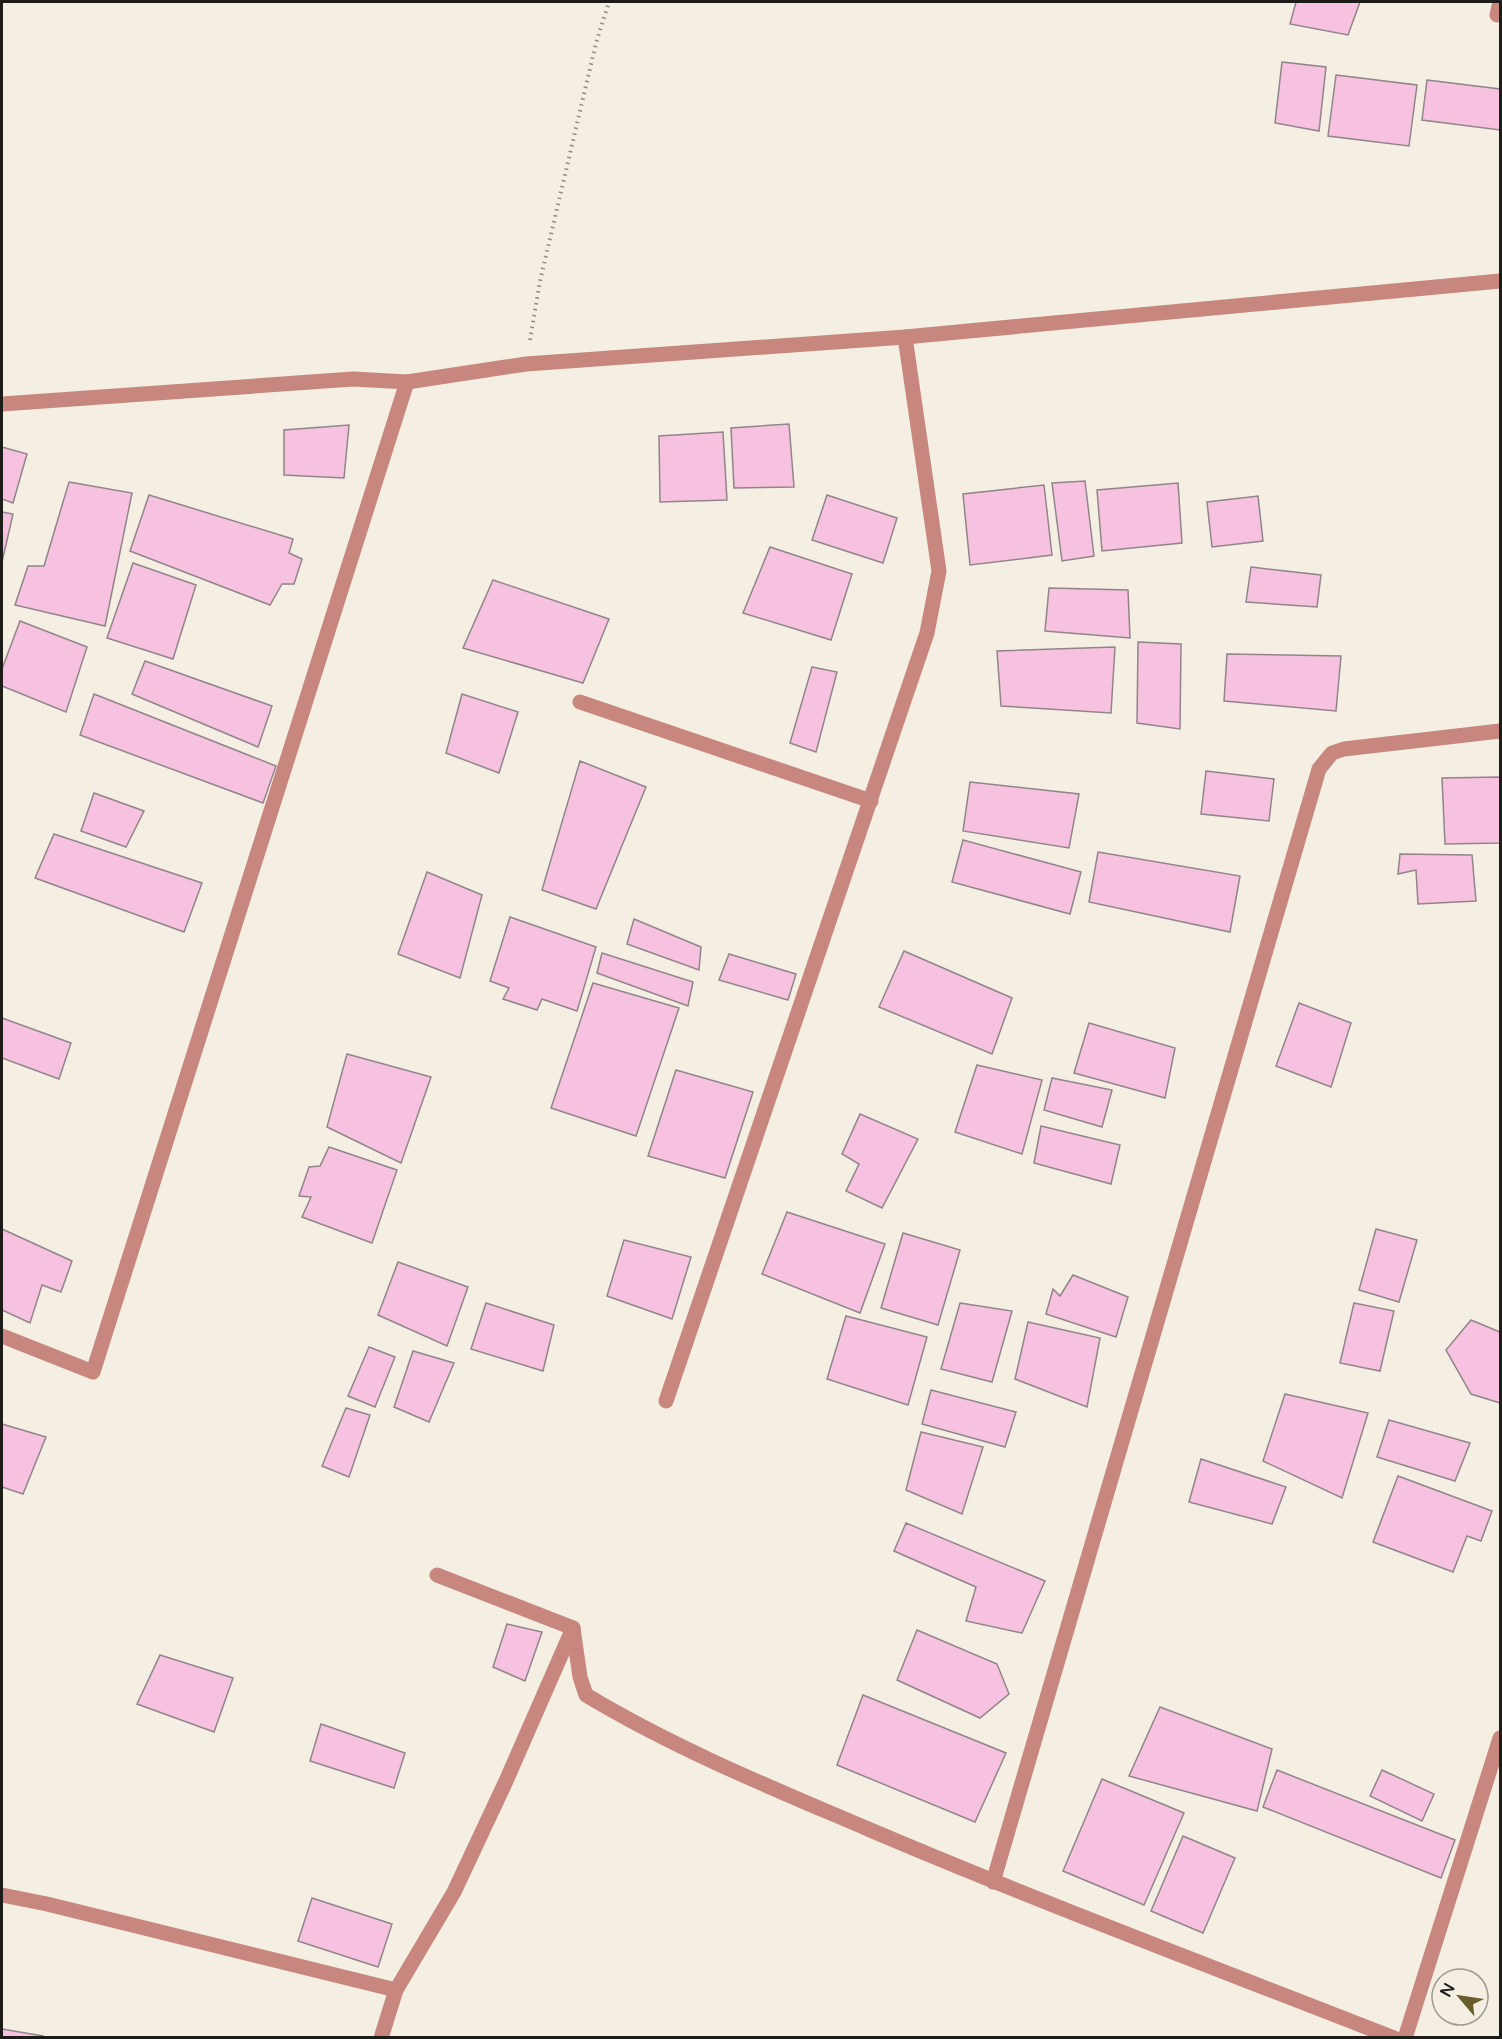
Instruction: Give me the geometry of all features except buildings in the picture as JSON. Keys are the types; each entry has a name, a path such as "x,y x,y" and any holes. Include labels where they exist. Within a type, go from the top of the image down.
{"street":[{"path":"2,404 353,379 407,382 526,364 905,337 1500,281"},
{"path":"666,1401 927,633 939,571 905,337"},
{"path":"2,1336 93,1372 407,382"},
{"path":"580,702 871,801"},
{"path":"993,1882 1319,769 1332,753 1344,748 1500,731"},
{"path":"437,1575 573,1628"},
{"path":"573,1628 580,1677 586,1695 708,1760 993,1882 1394,2037"},
{"path":"381,2037 396,1990 454,1892 573,1628"},
{"path":"1405,2037 1500,1738"},
{"path":"2,1895 396,1990"}],"path":[{"path":"526,364 540,281 596,42 609,2"}]}
